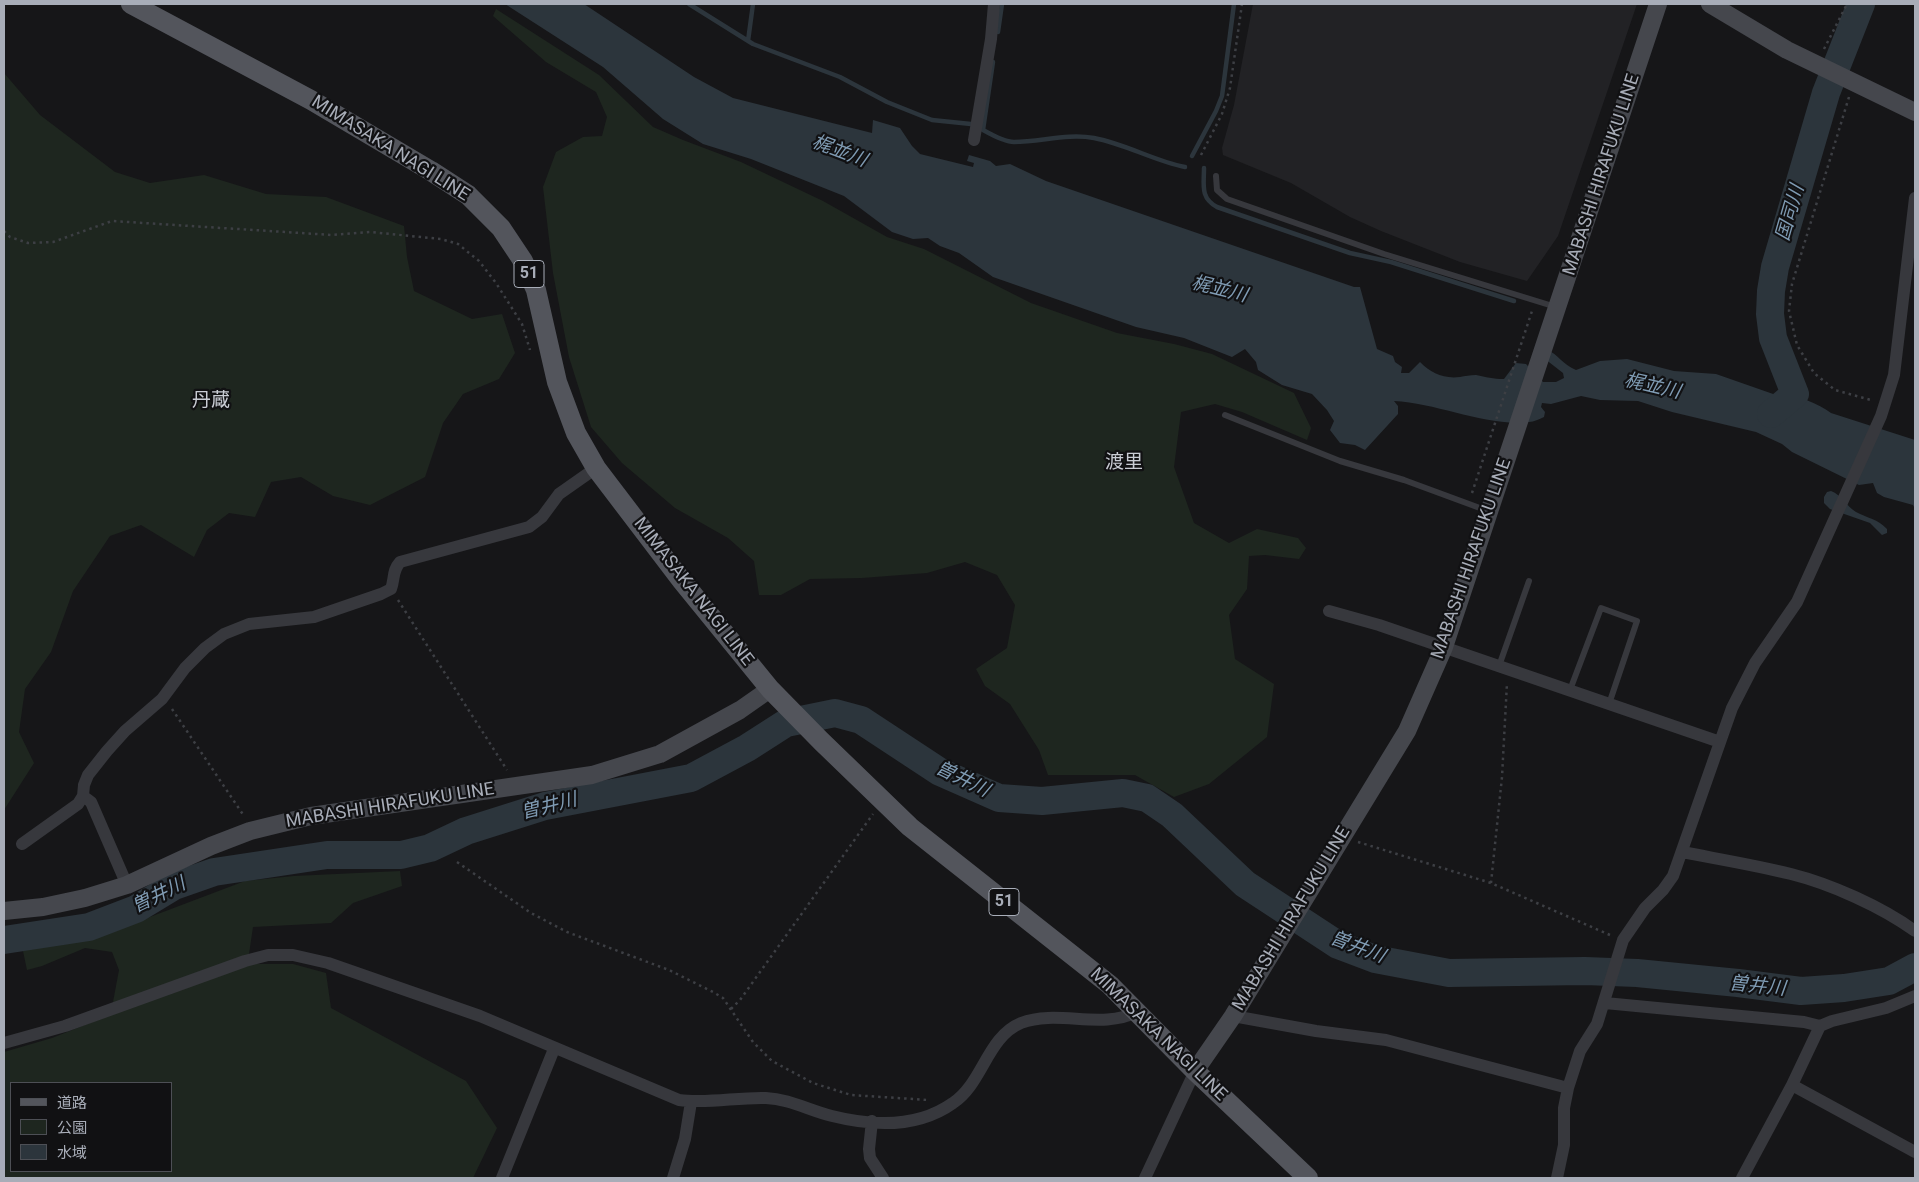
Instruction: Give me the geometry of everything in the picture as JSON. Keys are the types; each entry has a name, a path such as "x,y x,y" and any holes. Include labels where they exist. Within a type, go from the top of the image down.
{"main road":[{"name":"MIMASAKA NAGI LINE","path":"132,4 311,100 468,195 501,228 523,261 536,290 556,382 576,433 596,468 682,581 770,689 910,827 1110,984 1195,1071 1308,1178"},
{"name":"MABASHI HIRAFUKU LINE","path":"1195,1071 1233,1016 1407,731 1444,647 1658,4"},
{"path":"1710,4 1787,50 1915,112"},
{"name":"MABASHI HIRAFUKU LINE","path":"4,911 52,905 85,898 127,884 211,846 250,832 311,816 592,775 660,754 740,710 770,689"}],"street":[{"path":"974,140 991,39 994,4"},
{"path":"1557,1178 1564,1145 1564,1108 1568,1088 1580,1051 1597,1024 1623,940 1645,908 1663,890 1672,876 1732,708 1755,663 1797,602 1882,410 1894,375 1915,198"},
{"path":"22,844 78,804 83,796 84,785 88,775 107,751 162,699 185,668 205,648 224,634 249,624 314,617 391,589 394,569 400,562 529,527 542,517 559,494 596,468"},
{"path":"1329,611 1380,625 1720,742"},
{"path":"83,796 90,802 127,884"},
{"path":"1682,852 1792,874 1823,885 1896,917 1915,931"},
{"path":"4,1043 65,1026 245,961 268,955 292,955 328,964 480,1016 554,1049 679,1100 691,1102 766,1098 789,1101 832,1116 897,1123 924,1118 954,1103 973,1082 1007,1032 1021,1024 1042,1018 1126,1018 1137,1012"},
{"path":"1606,998 1804,1022 1820,1026 1832,1021 1886,1008 1915,996"},
{"path":"1233,1016 1316,1031 1386,1040 1568,1088"},
{"path":"1742,1178 1792,1085 1820,1026"},
{"path":"502,1178 554,1049"},
{"path":"1145,1178 1195,1071"},
{"path":"1792,1085 1915,1152"},
{"path":"673,1178 685,1139 691,1102"},
{"path":"872,1121 870,1158 883,1178"}],"lane":[{"path":"1216,176 1218,190 1227,199 1384,254 1557,310"},
{"path":"1225,415 1340,461 1490,508"},
{"path":"1504,668 1529,581"},
{"path":"1570,690 1601,608 1619,614 1637,621 1609,704"}],"path":[{"path":"1201,155 1222,114 1230,88 1242,4"},
{"path":"1820,67 1847,4"},
{"path":"1852,82 1792,284 1789,311 1797,345 1814,373 1835,390 1882,410"},
{"path":"4,231 10,237 28,243 53,242 112,221 332,235 370,232 441,239 458,244 479,261 496,283 522,324 532,358"},
{"path":"1470,498 1534,308"},
{"path":"391,589 517,786"},
{"path":"1491,883 1502,777 1507,682 1504,668"},
{"path":"162,699 171,707 245,818 250,832"},
{"path":"731,1009 740,1000 874,811 884,801"},
{"path":"1342,837 1491,883 1623,940"},
{"path":"458,862 531,913 567,932 669,970 723,998 753,1042 772,1061 813,1083 852,1095 954,1103"}],"shaded area":[{"path":"1253,4 1637,4 1558,236 1527,281 1460,262 1381,231 1350,217 1291,183 1223,155 1222,148 1234,105"}],"green space":[{"path":"496,9 599,75 653,127 741,162 823,201 887,237 924,249 1031,303 1117,333 1174,344 1212,354 1294,393 1311,428 1307,440 1242,412 1215,404 1181,412 1174,467 1194,523 1229,543 1257,529 1298,538 1306,548 1299,559 1265,555 1249,556 1247,589 1229,615 1235,659 1274,684 1267,737 1209,784 1174,797 1135,775 1048,775 1039,750 1010,704 985,686 976,669 1007,648 1015,605 997,575 965,562 927,573 862,578 810,579 781,595 759,595 754,561 728,538 675,508 622,463 591,427 569,357 553,273 543,187 556,152 583,137 602,136 607,117 596,92 546,62 493,16"},
{"path":"4,73 40,115 115,172 150,183 204,175 266,194 326,197 404,226 407,257 414,291 472,319 502,314 515,353 499,379 463,394 443,423 425,477 370,505 333,496 301,477 271,482 255,517 229,513 207,530 194,557 141,525 110,536 73,591 51,652 25,689 19,732 34,763 4,810"},
{"path":"400,871 402,886 353,903 331,923 253,927 249,954 257,964 293,964 326,973 331,1008 466,1081 497,1128 473,1178 4,1178 4,1052 52,1038 105,1017 113,1002 119,970 112,952 85,948 42,966 27,970 23,951 42,942 84,936 142,920 245,881 294,876"}],"water":[{"name":"梶並川","path":"505,4 584,4 694,77 733,98 872,133 873,120 900,128 920,154 973,167 974,163 967,161 969,155 990,161 996,166 1010,164 1046,181 1354,287 1360,287 1377,349 1393,356 1395,362 1402,367 1401,373 1409,373 1420,362 1428,369 1443,376 1476,375 1504,379 1516,363 1526,364 1543,382 1556,382 1564,378 1563,373 1545,359 1547,350 1576,370 1600,361 1627,359 1674,371 1716,374 1776,395 1805,399 1831,413 1915,440 1915,509 1913,505 1884,497 1877,493 1873,483 1859,485 1756,432 1672,412 1638,401 1600,400 1581,396 1551,404 1542,403 1541,407 1545,412 1544,417 1531,422 1513,423 1394,401 1398,406 1398,414 1365,450 1355,445 1340,443 1330,430 1334,421 1327,410 1312,394 1282,385 1258,370 1256,362 1245,349 1232,357 1184,338 1136,327 993,277 959,253 940,246 928,238 913,239 892,232 844,196 751,159 703,144 663,119 603,67"},
{"path":"1831,491 1856,512 1884,526 1887,529 1887,533 1882,535 1870,523 1830,509 1824,503 1824,497 1827,492"}],"waterway":[{"path":"689,4 753,44 840,77 887,102 932,120 971,124"},
{"path":"748,41 753,4"},
{"path":"998,32 1002,4"},
{"path":"1192,156 1222,96 1234,4"},
{"name":"国司川","path":"1771,414 1795,394 1773,338 1770,314 1775,267 1826,93 1861,4"},
{"path":"983,130 993,62"},
{"path":"983,130 1010,142 1064,137 1094,138 1185,167"},
{"path":"1204,168 1205,195 1217,207 1350,253 1391,262 1514,301"},
{"name":"曽井川","path":"4,940 89,927 136,909 174,886 214,872 327,855 401,855 430,848 466,831 545,806 691,778 747,748 786,723 835,713 861,720 940,772 999,798 1042,801 1123,793 1147,798 1172,815 1245,884 1338,945 1375,959 1449,973 1585,971 1637,973 1801,991 1844,988 1889,981 1915,967"}],"district":[{"name":"丹蔵","path":"211,401"},
{"name":"渡里","path":"1124,463"}]}
